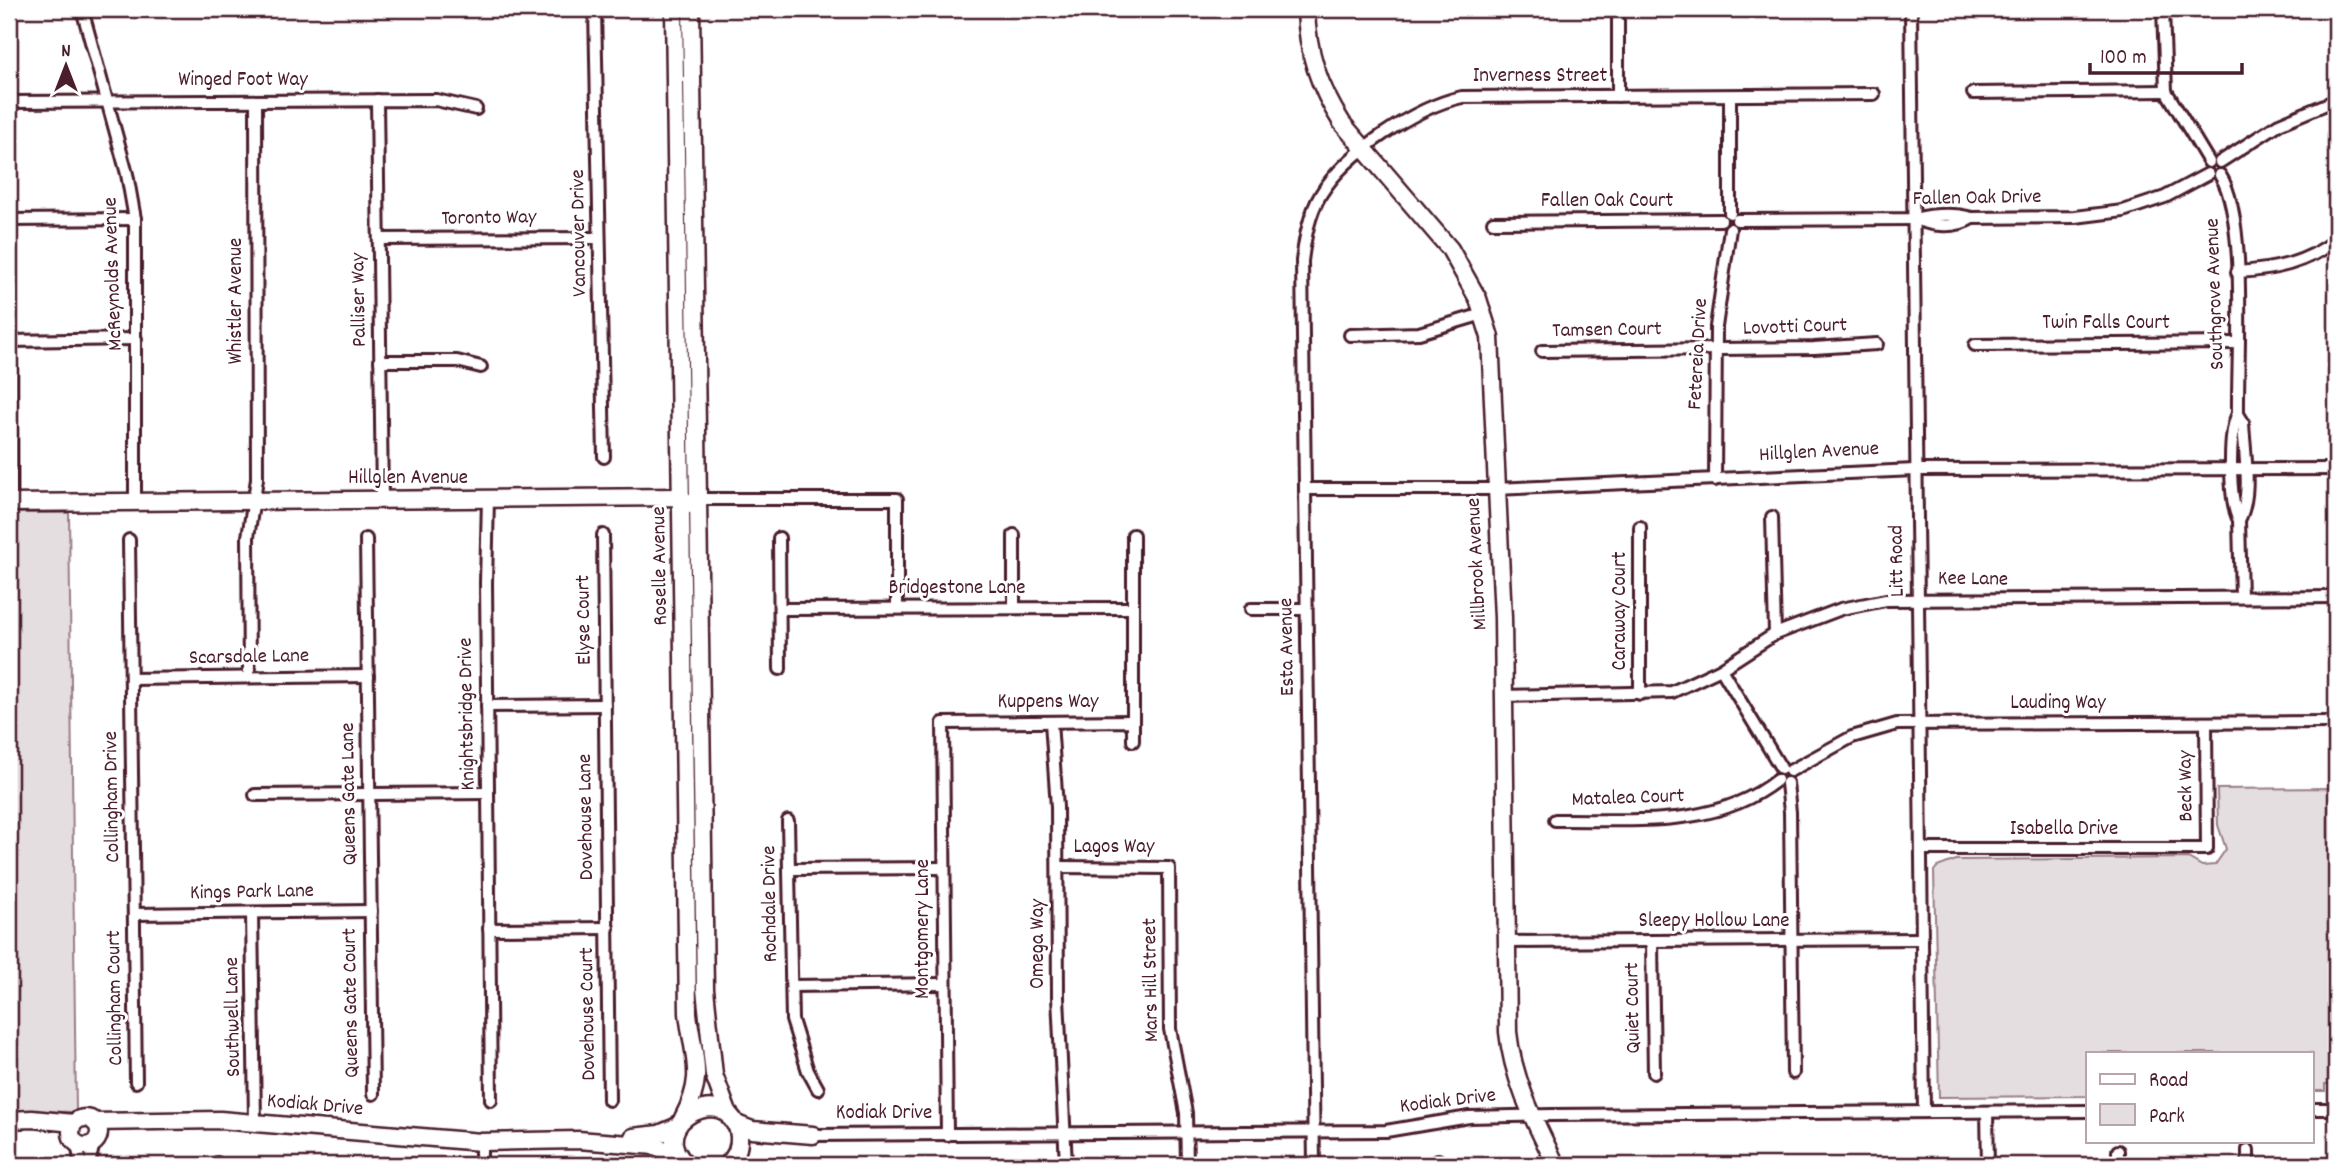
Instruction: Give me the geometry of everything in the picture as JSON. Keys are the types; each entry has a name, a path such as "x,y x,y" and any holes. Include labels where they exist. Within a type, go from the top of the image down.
{"street":[{"name":"McReynolds Avenue","path":"82,9 127,174 135,219 135,502"},
{"name":"Vancouver Drive","path":"595,9 604,457"},
{"name":"Roselle Avenue","path":"674,9 688,1013 698,1081 695,1094 681,1122"},
{"name":"Roselle Avenue","path":"691,9 705,989 714,1075 739,1139 730,1162"},
{"name":"Millbrook Avenue","path":"1306,9 1307,39 1318,80 1342,123 1450,249 1465,272 1490,337 1504,696 1510,1053 1517,1080 1556,1165"},
{"path":"1618,9 1618,96"},
{"name":"Litt Road","path":"1911,9 1924,1112"},
{"path":"2163,9 2166,91 2215,162"},
{"path":"1973,93 2166,91"},
{"name":"Inverness Street","path":"1365,150 1411,115 1452,99 1874,94"},
{"name":"Fetereia Drive","path":"1715,480 1715,350 1729,221 1730,97"},
{"name":"Palliser Way","path":"377,100 382,500"},
{"name":"Winged Foot Way","path":"9,102 436,100 475,109"},
{"path":"2220,175 2208,174 2215,162 2279,124 2336,100"},
{"name":"Whistler Avenue","path":"250,677 248,537 257,479 256,101"},
{"name":"Esta Avenue","path":"1314,1165 1304,244 1322,193 1365,150"},
{"name":"Southgrove Avenue","path":"2215,162 2223,170 2220,175 2233,211 2237,272 2238,414 2234,421 2239,469 2233,510 2239,520 2241,597"},
{"name":"Fallen Oak Drive","path":"1729,221 1914,219 1929,215 1972,218 2075,217 2111,213 2165,197 2208,174"},
{"path":"9,220 135,219"},
{"name":"Fallen Oak Court","path":"1493,222 1729,221"},
{"name":"Toronto Way","path":"379,239 599,238"},
{"path":"2237,272 2262,271 2298,262 2336,240"},
{"path":"1350,335 1419,333 1483,314"},
{"path":"10,503 10,341 136,339"},
{"name":"Twin Falls Court","path":"1975,345 2237,343"},
{"name":"Lovotti Court","path":"1715,350 1877,344"},
{"name":"Tamsen Court","path":"1542,351 1715,350"},
{"path":"380,361 457,361 481,367"},
{"name":"Hillglen Avenue","path":"1305,489 1496,489 1915,470 2336,469"},
{"name":"Hillglen Avenue","path":"10,503 681,497"},
{"path":"681,497 687,501 690,510 692,570 701,595"},
{"name":"Knightsbridge Drive","path":"488,499 491,1100"},
{"path":"699,499 897,499 897,608"},
{"path":"1772,517 1774,634"},
{"name":"Caraway Court","path":"1640,527 1640,694"},
{"path":"1014,535 1014,608"},
{"path":"1133,535 1133,741"},
{"name":"Elyse Court","path":"603,536 605,705"},
{"path":"779,538 780,669"},
{"name":"Queens Gate Lane","path":"366,539 371,911"},
{"name":"Collingham Drive","path":"129,540 134,914"},
{"name":"Kee Lane","path":"1504,696 1672,692 1721,670 1774,634 1841,608 1886,600 2336,597"},
{"name":"Bridgestone Lane","path":"780,609 1133,608"},
{"path":"1251,609 1306,609"},
{"path":"1721,670 1784,776 1793,1073"},
{"name":"Scarsdale Lane","path":"131,679 368,676"},
{"path":"487,706 605,705"},
{"name":"Dovehouse Lane","path":"605,705 608,928"},
{"name":"Kuppens Way","path":"943,723 1133,721"},
{"name":"Omega Way","path":"1051,722 1059,867 1058,996 1066,1165"},
{"name":"Lauding Way","path":"1784,776 1863,733 1897,724 2336,722"},
{"name":"Montgomery Lane","path":"943,723 943,984 947,1135"},
{"name":"Beck Way","path":"2206,723 2207,849"},
{"name":"Matalea Court","path":"1555,820 1700,815 1733,805 1784,776"},
{"path":"255,795 488,793"},
{"name":"Rochdale Drive","path":"788,821 792,1020 798,1047 818,1089"},
{"name":"Isabella Drive","path":"1921,849 2207,849"},
{"path":"790,869 943,867"},
{"name":"Lagos Way","path":"1059,867 1169,867"},
{"name":"Mars Hill Street","path":"1169,867 1170,1029 1187,1132 1187,1165"},
{"name":"Kings Park Lane","path":"134,914 371,911"},
{"name":"Queens Gate Court","path":"371,911 373,1094"},
{"name":"Southwell Lane","path":"252,913 255,1122"},
{"name":"Collingham Court","path":"134,914 136,1082"},
{"path":"489,929 608,928"},
{"name":"Dovehouse Court","path":"608,928 610,1100"},
{"name":"Sleepy Hollow Lane","path":"1507,942 1922,939"},
{"name":"Quiet Court","path":"1652,942 1654,1073"},
{"path":"792,986 943,984"},
{"name":"Kodiak Drive","path":"95,1134 132,1123 255,1122 481,1142 578,1140 659,1135 705,1108 716,1110 752,1130 813,1135 1402,1129 1469,1117 2086,1111"},
{"path":"2314,1109 2336,1109"},
{"path":"1987,1112 1988,1165"},
{"path":"13,1120 74,1123 82,1119 95,1134"},
{"path":"13,1120 86,1146 95,1134"},
{"path":"681,1122 674,1140 684,1163"},
{"path":"74,1123 71,1132 81,1165"},
{"path":"89,1165 95,1134"},
{"name":"Kodiak Drive","path":"730,1162 755,1142 813,1135"},
{"name":"Kodiak Drive","path":"578,1140 655,1146 684,1163"},
{"path":"481,1142 481,1165"},
{"path":"2248,1150 2248,1165"},
{"path":"2118,1151 2119,1165"}],"green space":[{"path":"9,513 69,513 76,1112 9,1111"},
{"path":"2336,788 2336,1084 2325,1084 2325,1091 2314,1091 2314,1052 2086,1052 2086,1096 1939,1097 1934,871 1937,867 1956,860 2188,858 2202,866 2215,865 2226,849 2218,825 2217,789"}]}
